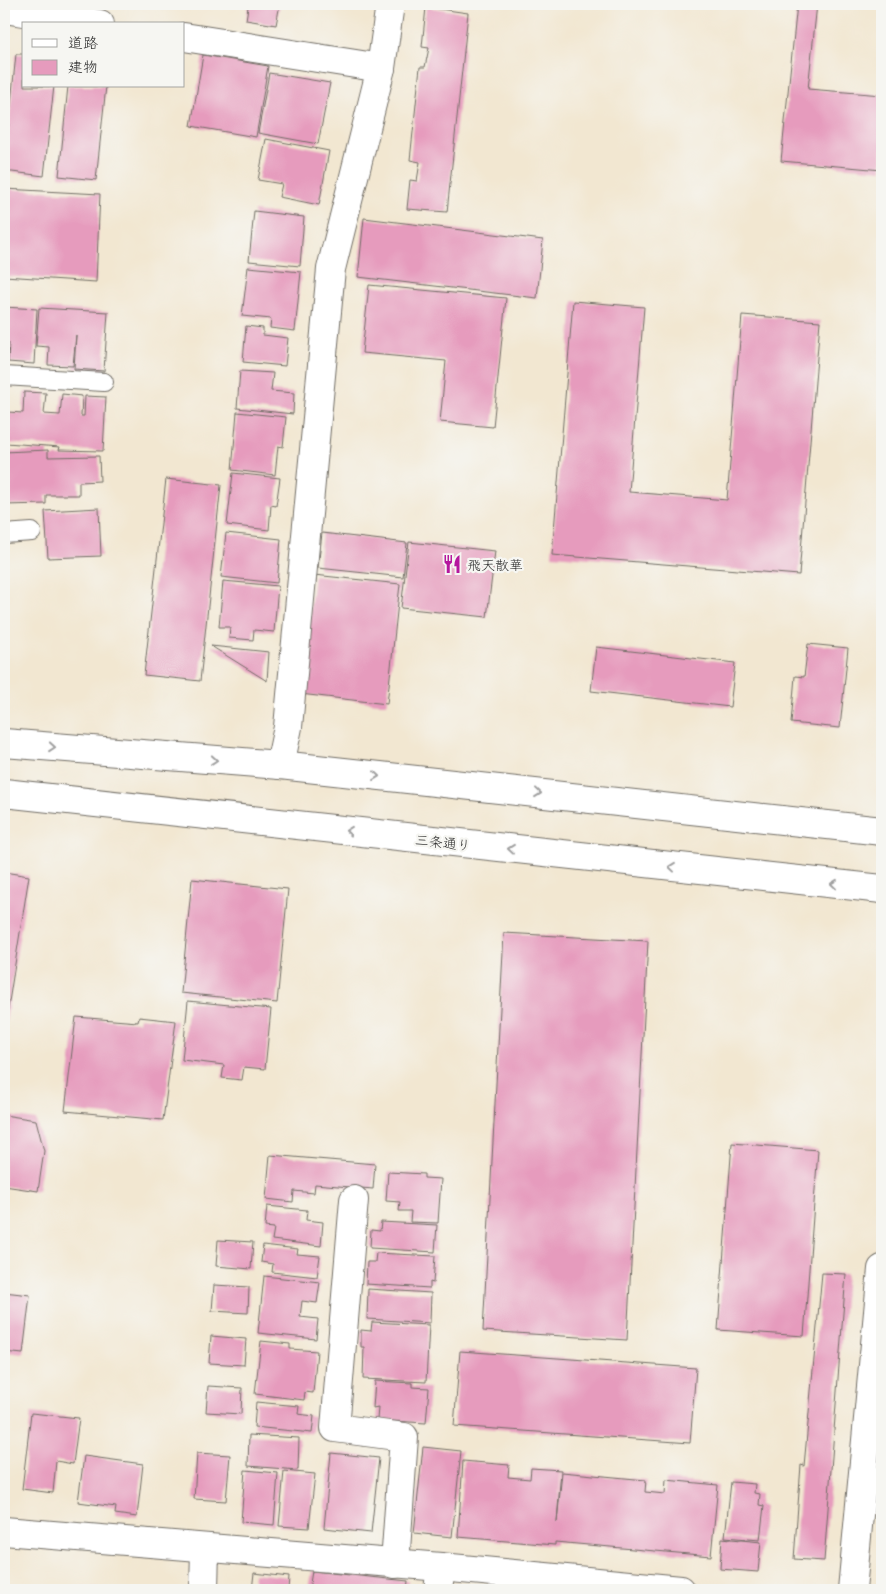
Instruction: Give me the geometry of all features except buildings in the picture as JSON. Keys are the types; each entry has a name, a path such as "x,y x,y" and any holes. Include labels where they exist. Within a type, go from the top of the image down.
{"street":[{"path":"280,765 288,726 331,269 381,68 390,4"},
{"path":"4,9 87,22"},
{"path":"185,37 381,68"},
{"path":"4,743 280,765 882,831"},
{"name":"三条通り","path":"4,794 882,889"},
{"path":"354,1200 335,1428 404,1437 395,1564"},
{"path":"852,1590 882,1269"},
{"path":"4,1532 395,1564 439,1579 665,1590"},
{"path":"204,1590 205,1549"}],"lane":[{"path":"4,376 104,382"},
{"path":"4,534 32,532"}],"place":[{"name":"飛天散華","path":"452,564"}]}
